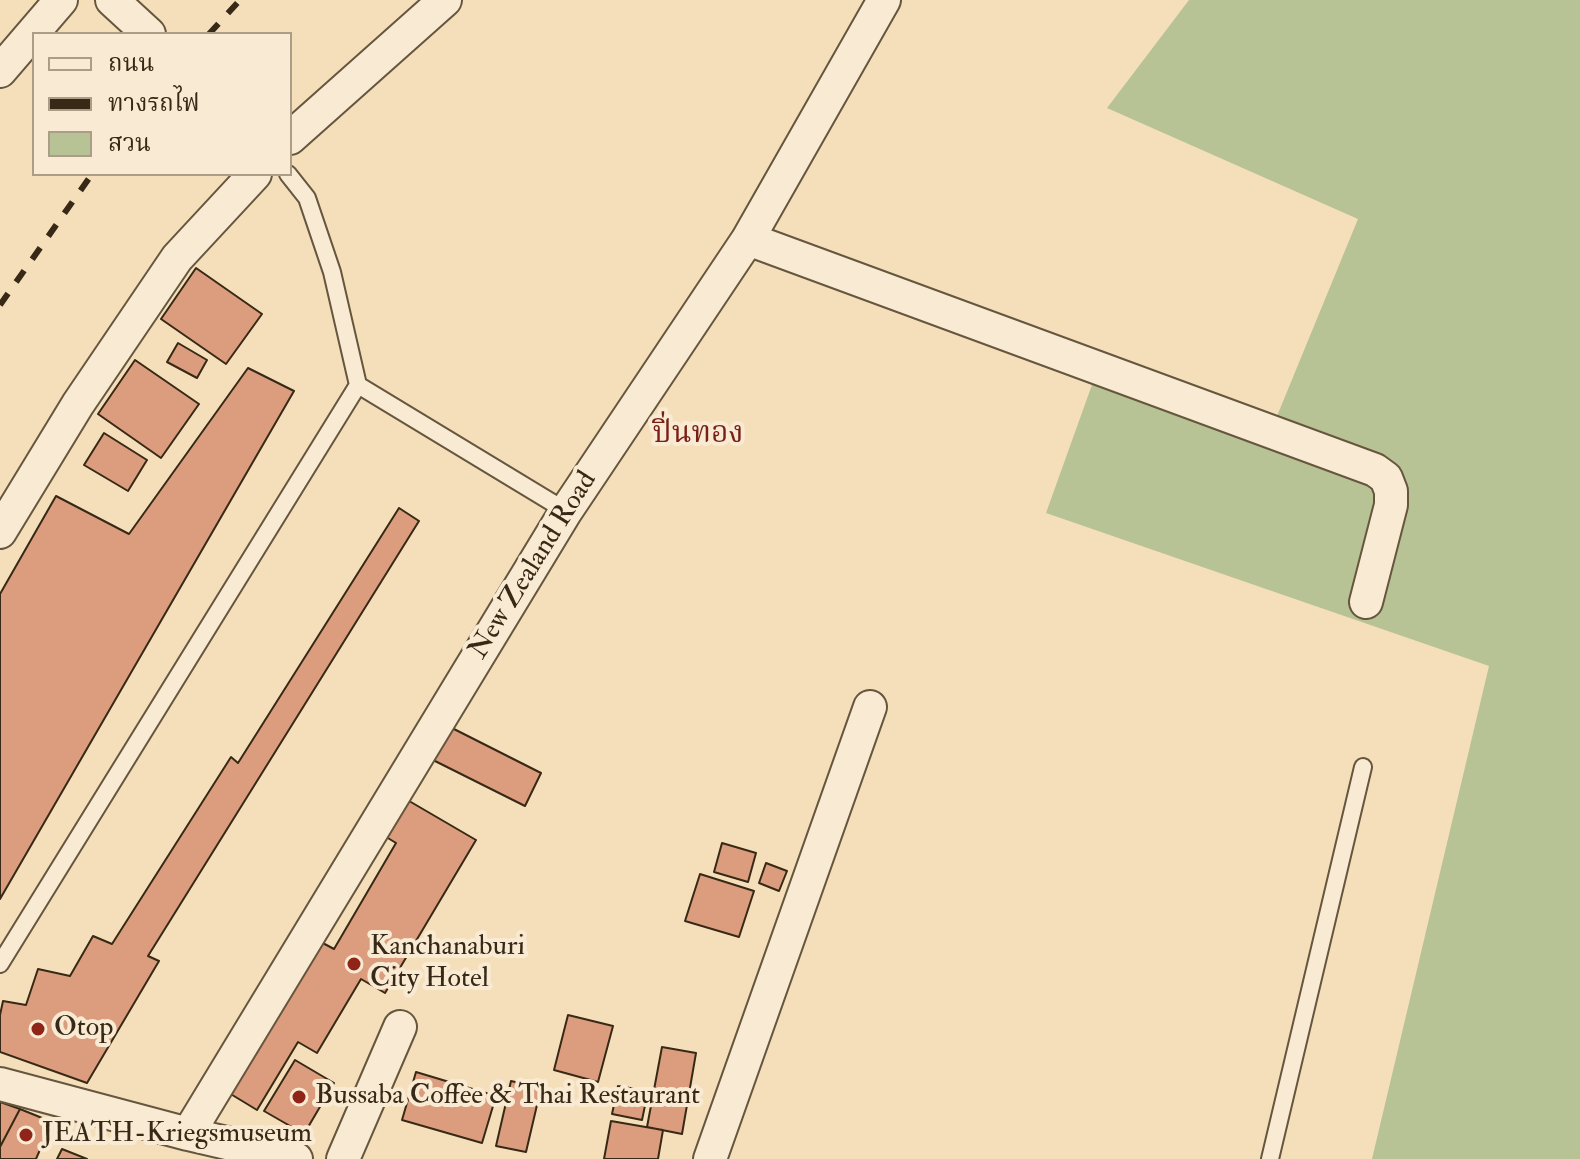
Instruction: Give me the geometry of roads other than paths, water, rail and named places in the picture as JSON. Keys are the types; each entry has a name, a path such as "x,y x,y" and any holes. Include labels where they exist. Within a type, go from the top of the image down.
{"street":[{"path":"34,32 61,0"},
{"path":"112,0 147,32"},
{"path":"292,136 445,0"},
{"name":"New Zealand Road","path":"188,1134 566,511 748,239 884,0"},
{"path":"0,71 32,34"},
{"path":"0,532 78,404 177,258 253,176"},
{"path":"748,239 1375,470 1386,478 1391,491 1391,505 1366,602"},
{"path":"710,1159 870,707"},
{"path":"343,1159 400,1027"},
{"path":"0,1084 296,1159"}],"lane":[{"path":"0,964 358,385 332,272 307,198 290,176"},
{"path":"358,385 566,511"},
{"path":"1270,1159 1363,767"}],"railway":[{"path":"211,32 240,0"},
{"path":"0,305 91,176"}],"place":[{"name":"Kanchanaburi City Hotel","path":"354,964"},
{"name":"Otop","path":"38,1029"},
{"name":"Bussaba Coffee & Thai Restaurant","path":"299,1097"},
{"name":"JEATH-Kriegsmuseum","path":"26,1135"}],"district":[{"name":"ปิ่นทอง","path":"698,436"}]}
